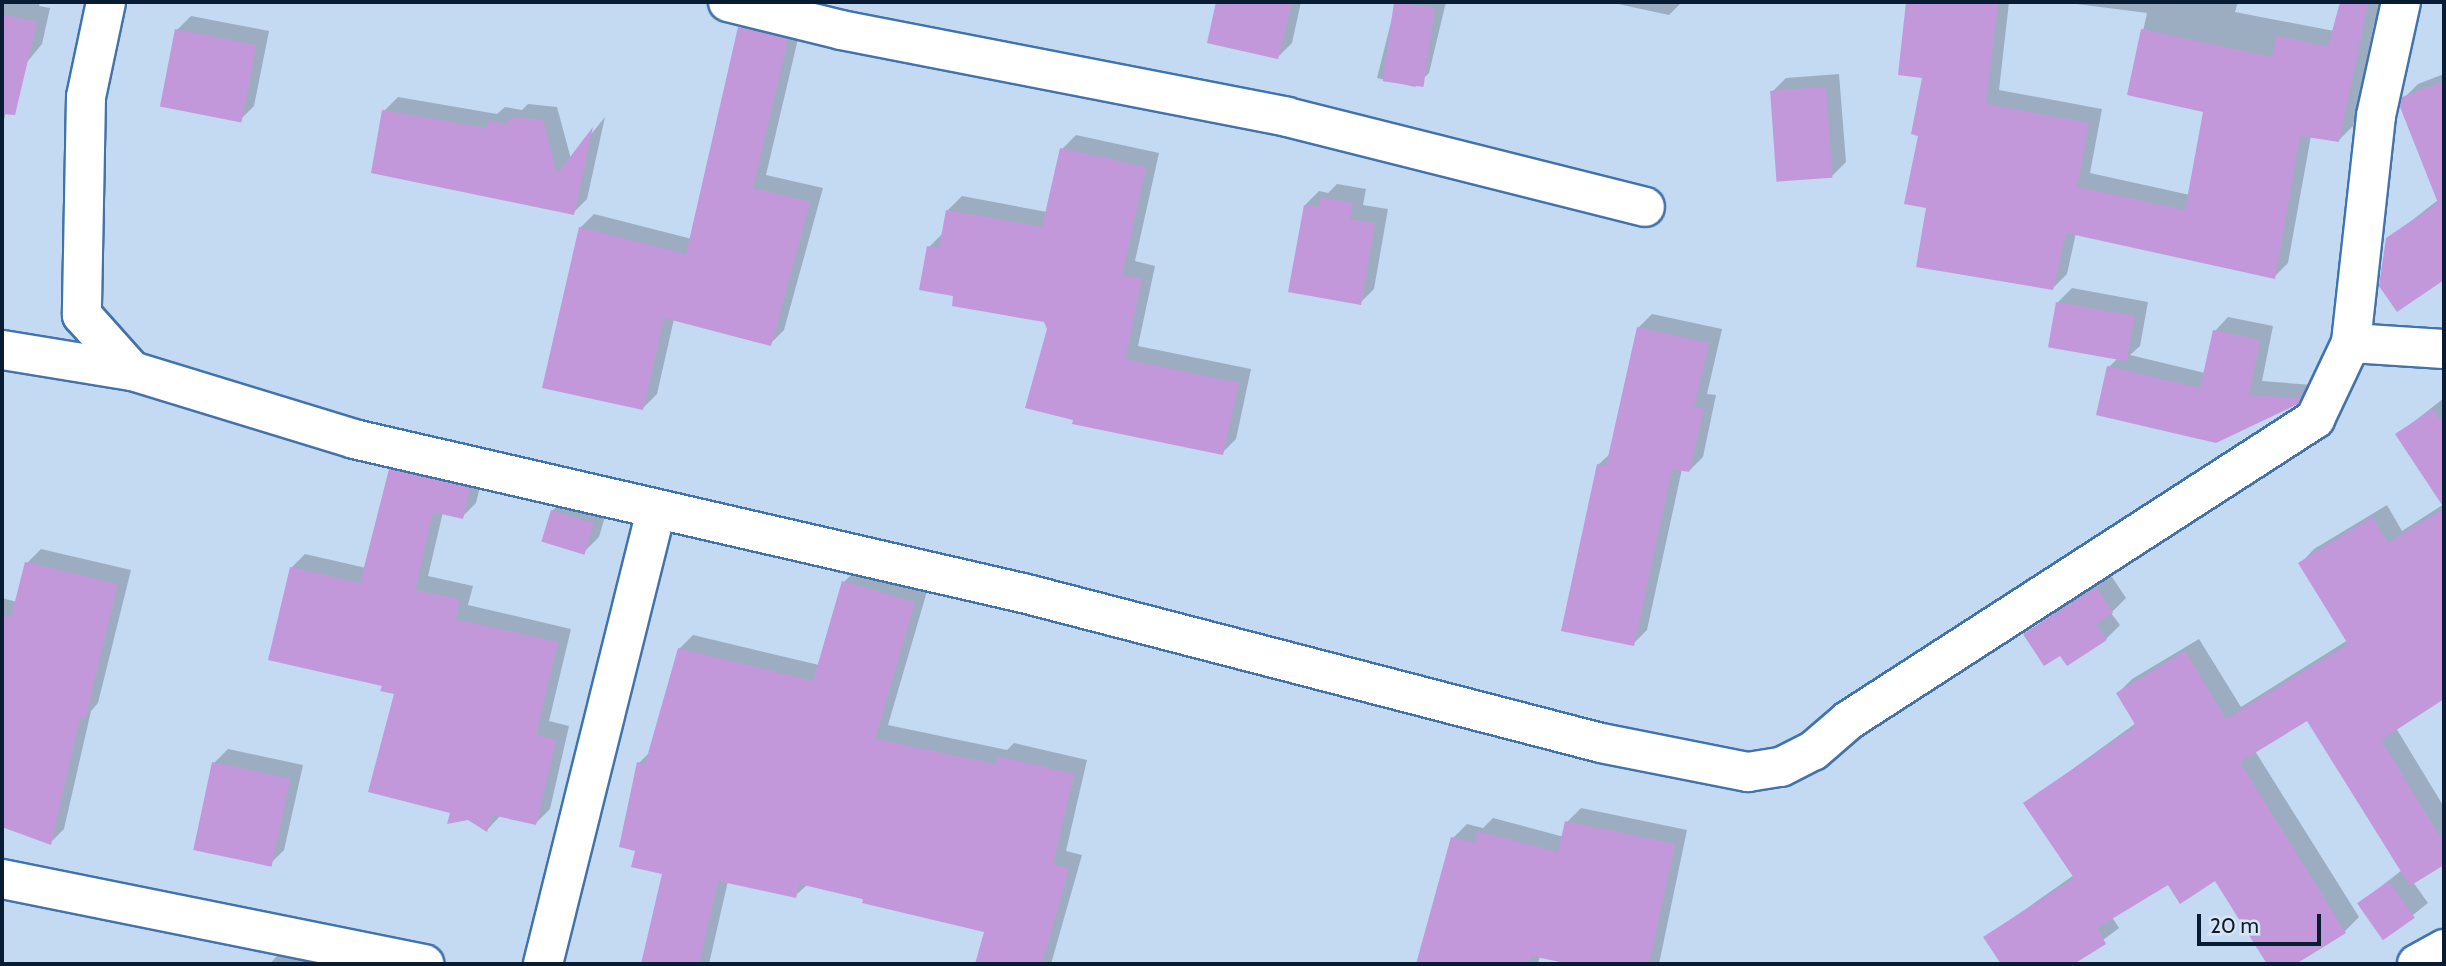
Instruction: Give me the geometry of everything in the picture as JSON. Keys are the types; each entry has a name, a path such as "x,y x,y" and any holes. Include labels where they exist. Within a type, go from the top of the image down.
{"street":[{"path":"106,2 86,97 82,316 132,371"},
{"path":"728,2 841,30 1287,117 1645,207"},
{"path":"14,351 132,371 354,439 656,512 1027,594 1601,743 1748,772 1781,767 1813,751 1849,720 2315,419 2351,343 2376,116 2401,2"},
{"path":"14,351 82,316"},
{"path":"2351,343 2444,349"},
{"path":"544,964 656,512"},
{"path":"2,878 425,964"},
{"path":"2417,964 2444,949"}],"building":[{"path":"1216,2 1292,2 1278,59 1207,43"},
{"path":"1394,2 1435,8 1423,87 1383,81"},
{"path":"1906,2 1998,2 1986,104 2089,123 2077,187 2185,210 2203,112 2127,95 2141,29 2272,57 2276,36 2328,46 2340,2 2368,2 2339,142 2300,136 2275,279 2066,233 2053,290 1916,267 1926,208 1904,204 1918,136 1911,134 1922,78 1898,75"},
{"path":"2,14 37,22 15,115 2,114"},
{"path":"738,27 788,39 753,188 810,202 771,346 664,318 643,410 542,388 579,227 686,254"},
{"path":"175,29 256,45 241,122 160,107"},
{"path":"2444,81 2444,280 2397,312 2379,286 2386,238 2438,203 2400,107 2402,97"},
{"path":"1826,87 1832,178 1776,182 1770,91"},
{"path":"382,110 487,128 489,120 507,124 512,117 543,120 557,174 593,127 574,215 371,173"},
{"path":"1060,148 1146,167 1122,275 1142,279 1125,359 1239,383 1223,455 1072,424 1073,420 1025,408 1047,329 1044,322 952,306 953,296 919,290 927,246 939,248 946,210 1042,227"},
{"path":"1321,197 1353,203 1350,219 1375,223 1361,305 1288,292 1304,205 1319,207"},
{"path":"2056,302 2135,316 2127,361 2048,347"},
{"path":"1637,327 1709,343 1694,407 1704,409 1689,472 1672,469 1634,646 1561,631 1597,464 1606,466"},
{"path":"2213,330 2260,340 2249,395 2301,398 2298,404 2216,443 2096,415 2107,366 2200,388"},
{"path":"2433,409 2444,426 2444,508 2395,434"},
{"path":"389,469 470,488 463,519 433,512 415,590 460,599 455,619 558,642 536,735 556,740 536,825 492,815 487,832 468,820 447,824 450,813 368,792 394,694 380,691 382,686 268,660 290,567 360,583"},
{"path":"2444,508 2444,699 2381,740 2444,843 2444,865 2410,886 2307,721 2240,762 2346,933 2296,964 2267,964 2215,881 2180,904 2168,885 2097,928 2106,944 2074,964 2001,964 1983,937 2074,878 2023,803 2136,726 2116,693 2185,651 2226,719 2348,644 2298,563 2372,517 2388,543"},
{"path":"551,510 594,523 584,555 541,542"},
{"path":"25,562 118,584 85,719 80,717 51,845 2,827 2,615 11,617"},
{"path":"842,581 915,602 875,739 996,764 998,756 1074,774 1053,864 1069,869 1042,964 975,964 984,932 862,903 863,899 799,884 796,898 718,881 699,964 641,964 662,874 631,867 635,851 619,847 637,762 645,764 678,648 813,681"},
{"path":"2096,587 2113,613 2096,624 2107,640 2067,666 2060,656 2044,666 2023,634"},
{"path":"212,762 290,779 272,867 193,850"},
{"path":"1565,821 1675,844 1649,964 1570,964 1531,956 1529,964 1416,964 1451,837 1475,843 1477,831 1558,852"},
{"path":"2389,881 2415,918 2383,940 2357,903"}]}
